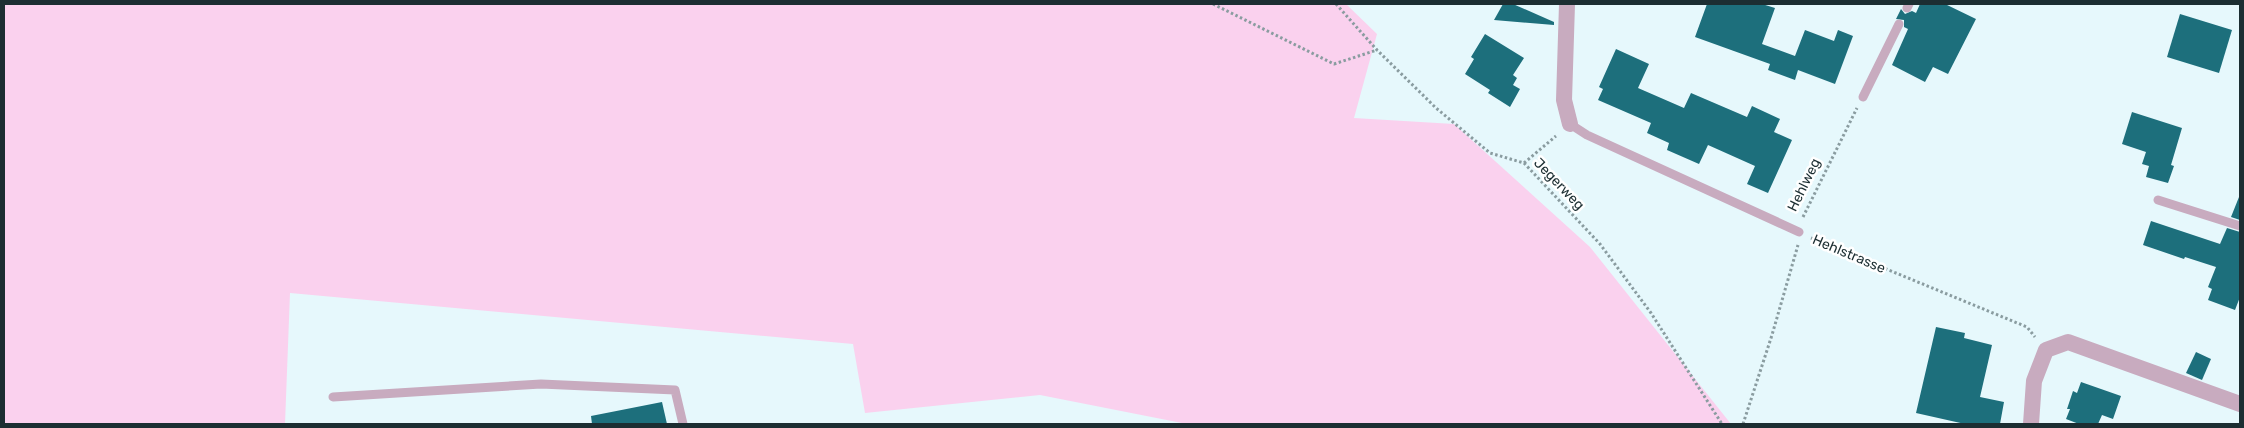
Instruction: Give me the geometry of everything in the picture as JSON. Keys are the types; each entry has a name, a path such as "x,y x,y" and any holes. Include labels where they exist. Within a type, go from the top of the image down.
{"street":[{"path":"1567,4 1564,100 1570,124"},
{"path":"2031,424 2034,381 2046,350 2068,342 2240,404"}],"lane":[{"path":"1863,97 1899,24"},
{"name":"Hehlstrasse","path":"1570,124 1587,136 1799,232"},
{"path":"2158,200 2240,226"},
{"path":"334,397 541,384 675,390 684,424"}],"path":[{"path":"1212,4 1334,64 1377,50"},
{"name":"Jegerweg","path":"1336,4 1377,50 1436,108 1490,153 1524,163 1600,244 1626,277 1722,424"},
{"name":"Hehlweg","path":"1743,424 1778,316 1797,249 1802,218 1863,97"},
{"path":"1524,163 1570,124"},
{"name":"Hehlstrasse","path":"1799,232 2027,327 2046,350"}],"shaded area":[{"path":"4,4 1346,4 1377,34 1354,118 1454,124 1590,247 1731,424 1187,424 1040,395 865,413 853,344 290,293 285,424 4,424"}],"building":[{"path":"1503,4 1513,4 1554,22 1554,25 1494,20"},
{"path":"1707,4 1762,4 1775,8 1762,44 1795,56 1805,30 1834,41 1838,30 1853,36 1835,84 1798,70 1795,80 1768,70 1770,64 1695,37"},
{"path":"1920,4 1945,4 1976,19 1948,74 1933,67 1925,82 1892,65 1908,29 1904,27 1904,20 1896,19 1901,9 1905,14 1912,11 1916,13"},
{"path":"2180,14 2232,30 2219,73 2167,57"},
{"path":"1485,34 1524,58 1513,75 1517,78 1513,85 1520,89 1510,107 1488,93 1490,90 1465,74 1474,59 1471,57"},
{"path":"1616,49 1649,64 1638,88 1684,108 1691,93 1747,117 1752,106 1780,119 1774,132 1792,140 1768,193 1747,184 1755,166 1708,145 1699,164 1667,150 1669,143 1647,133 1651,123 1598,100 1603,89 1599,87"},
{"path":"2132,112 2182,128 2171,165 2174,166 2168,183 2146,177 2149,166 2142,164 2146,152 2122,144"},
{"path":"2240,197 2240,220 2231,217"},
{"path":"2151,221 2220,244 2227,228 2240,232 2240,297 2235,310 2208,300 2212,289 2208,287 2216,267 2185,257 2184,259 2143,245"},
{"path":"1936,327 1965,333 1964,338 1992,345 1980,397 2004,402 2000,424 1965,424 1916,413"},
{"path":"2196,352 2211,359 2202,380 2186,373"},
{"path":"2081,382 2121,396 2113,419 2102,415 2098,424 2079,424 2066,419 2073,391 2077,393"},
{"path":"662,402 667,424 592,424 591,416"}]}
